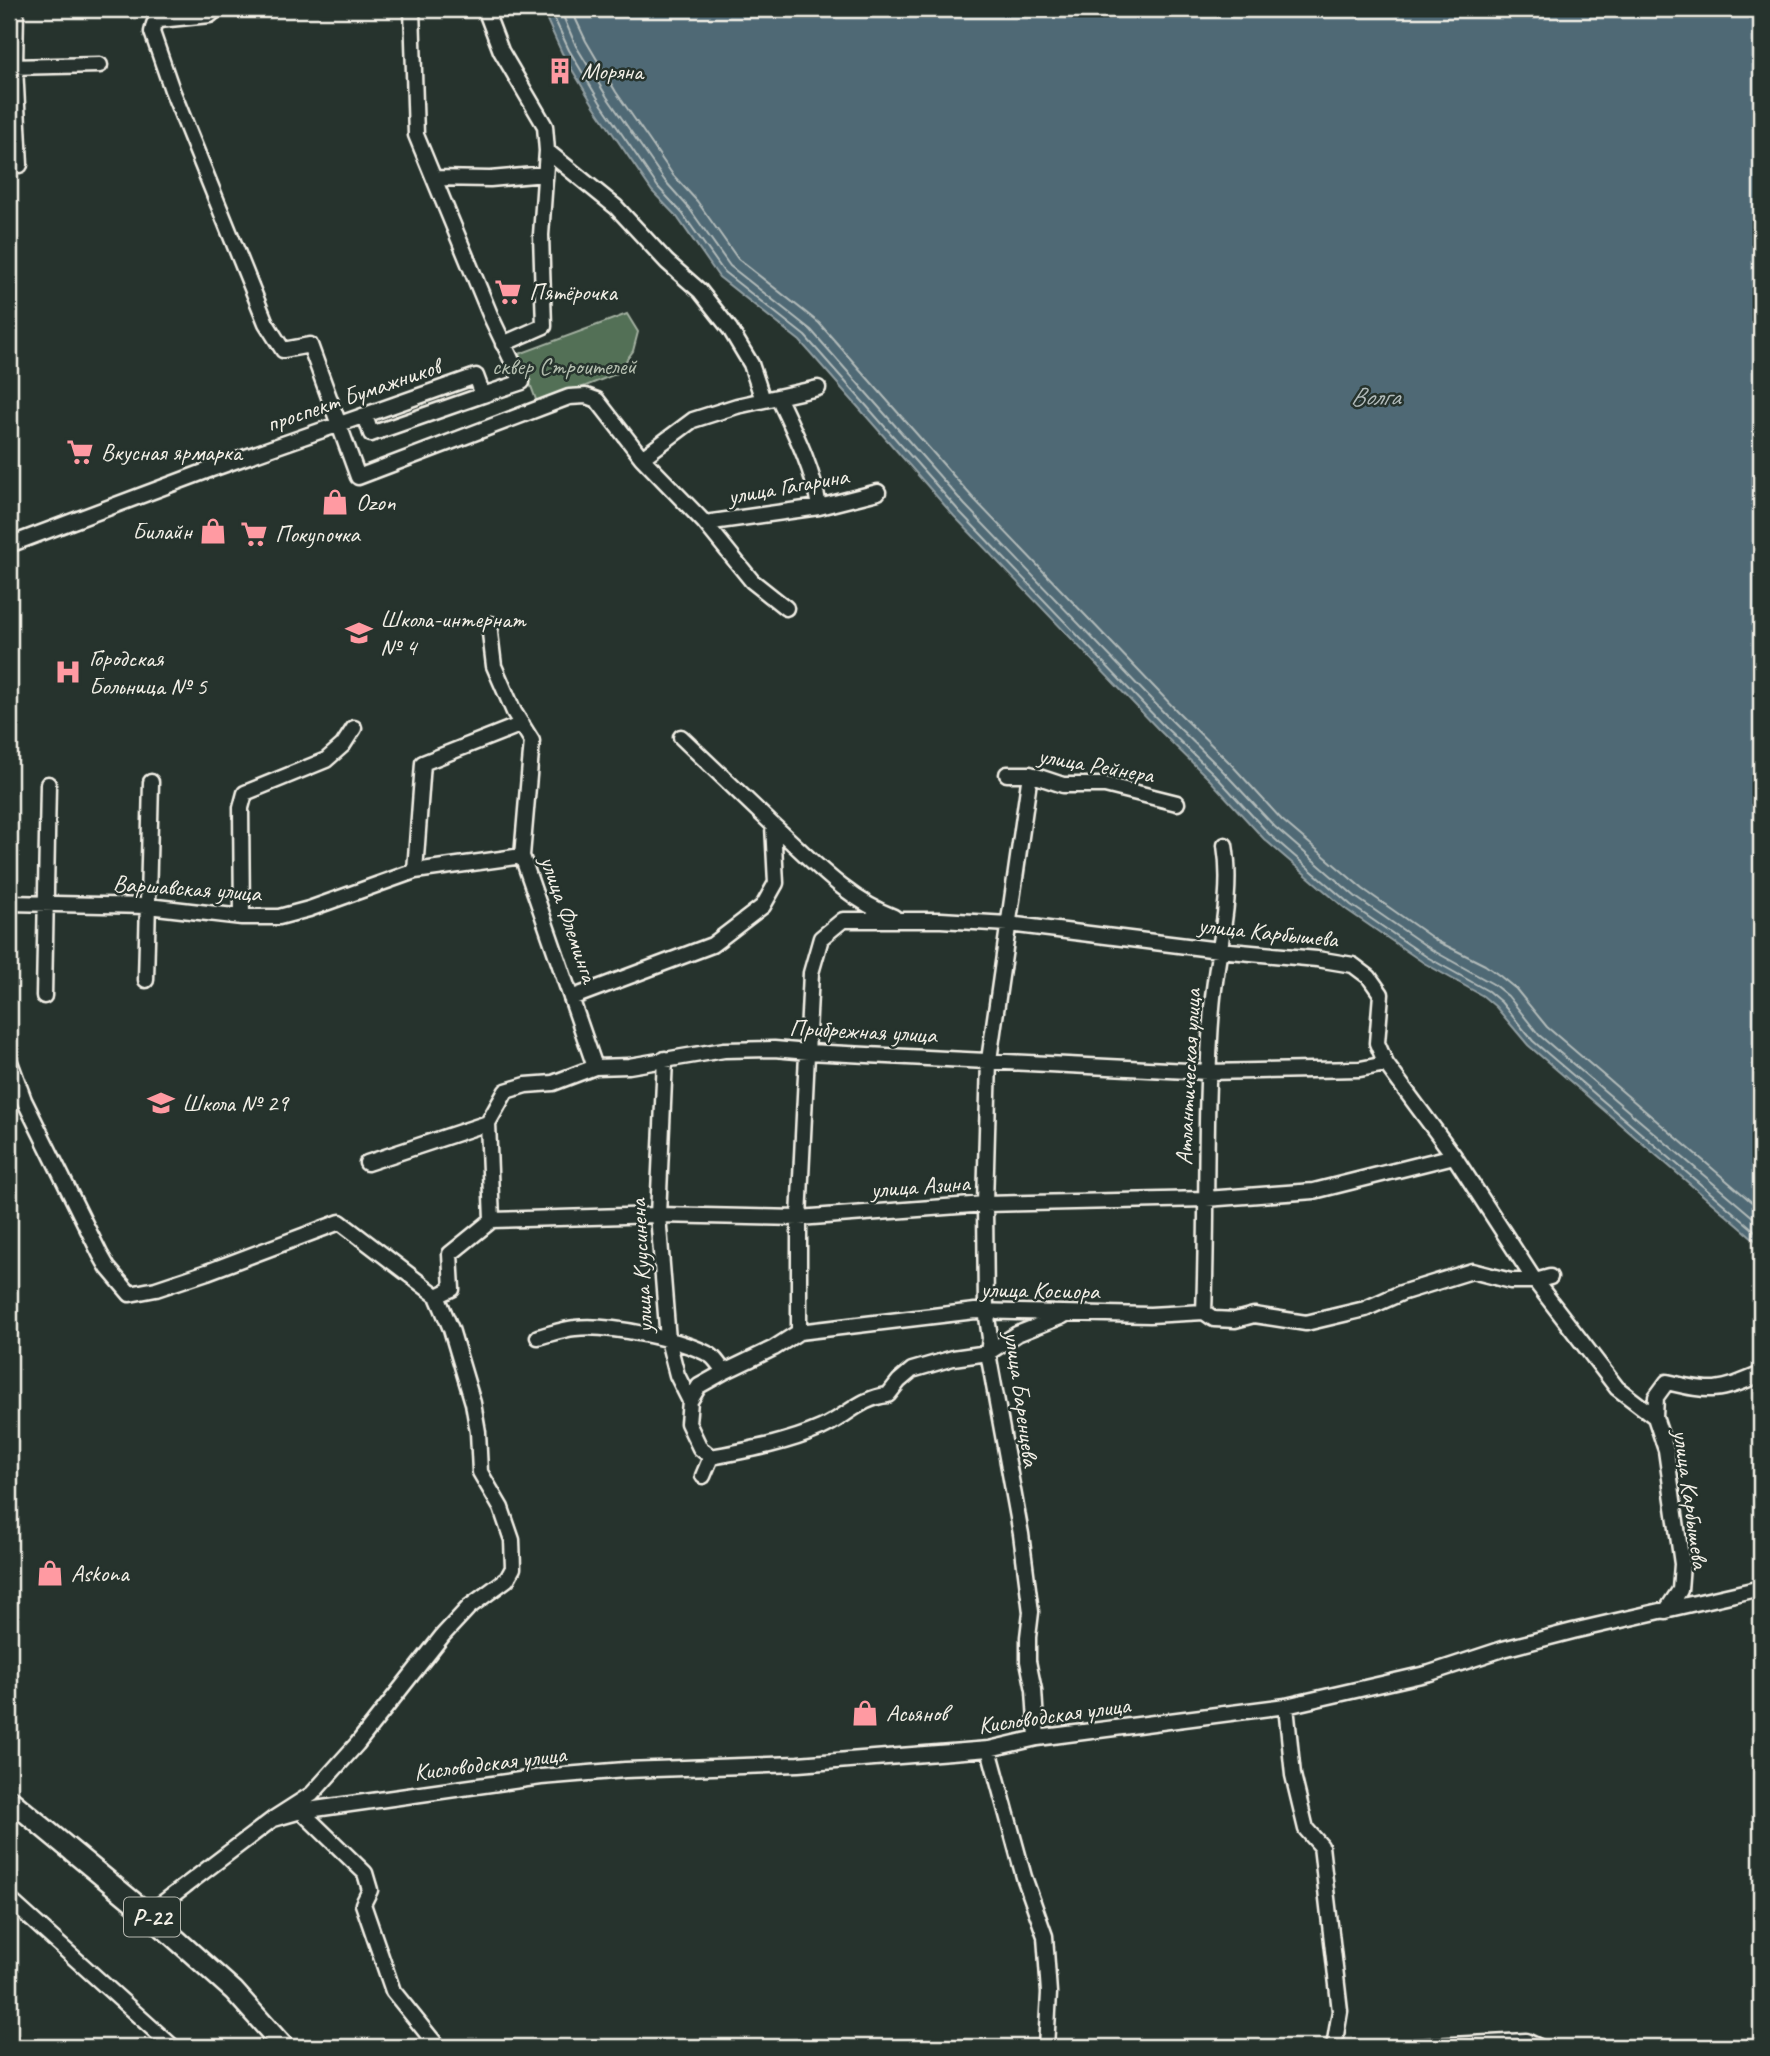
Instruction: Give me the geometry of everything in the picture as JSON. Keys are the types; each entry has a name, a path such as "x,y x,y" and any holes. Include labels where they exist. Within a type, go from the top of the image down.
{"highway":[{"name":"Р-22","path":"9,1799 148,1914 234,1991 284,2047"}],"street":[{"path":"16,9 12,67 20,165"},
{"path":"217,9 210,15 159,20 154,24 152,32 172,90 266,323 283,350 310,345 358,477 569,397 586,396 597,400 642,458 705,523 752,580 786,608"},
{"path":"365,415 371,434 522,382 503,344 416,135 412,9"},
{"path":"485,9 501,51 545,126 547,151 541,235 544,326 503,344"},
{"path":"12,67 100,65"},
{"path":"547,151 616,207 667,262 700,290 730,329 751,364 763,400"},
{"path":"434,178 490,179 545,174"},
{"name":"проспект Бумажников","path":"9,545 476,376 483,396"},
{"path":"642,458 693,420 818,388"},
{"path":"778,397 806,458 816,486 819,507"},
{"name":"улица Гагарина","path":"705,523 819,507 878,492"},
{"name":"улица Флеминга","path":"491,624 495,666 514,712 531,741 522,856 595,1067"},
{"path":"415,871 423,763 522,724"},
{"path":"242,917 241,808 245,793 326,760 343,745 354,728"},
{"path":"681,737 773,825 857,898 880,912 902,920"},
{"name":"улица Рейнера","path":"1007,774 1030,774 1063,785 1105,785 1177,803"},
{"name":"улица Баренцева","path":"1030,774 989,1060 985,1204 986,1310 990,1338 988,1353 1030,1599 1028,1661 1034,1690 1037,1738"},
{"path":"146,980 151,782"},
{"path":"44,996 48,784"},
{"path":"571,998 712,945 763,906 776,883 773,825"},
{"name":"Атлантическая улица","path":"1204,1312 1208,1072 1212,1006 1223,935 1228,864 1225,845"},
{"name":"Варшавская улица","path":"9,903 148,906 242,917 279,917 415,871 522,856"},
{"name":"улица Карбышева","path":"799,1332 799,1218 811,973 821,938 843,919 1008,924 1219,950 1317,958 1353,965 1369,978 1381,994 1377,1043 1386,1065 1454,1156 1535,1281 1617,1388 1655,1417 1666,1450 1682,1564 1680,1590 1666,1611"},
{"name":"Прибрежная улица","path":"488,1123 506,1091 526,1085 554,1083 595,1067 629,1066 724,1050 774,1048 808,1052 1208,1072 1360,1069 1386,1065"},
{"path":"9,1059 24,1100 90,1234 108,1268 130,1294 156,1289 207,1272 340,1222 437,1296 473,1403 480,1472 501,1508 512,1539 513,1568 507,1578 469,1607 357,1744 312,1794 273,1819 148,1914"},
{"name":"улица Куусинена","path":"665,1059 659,1215 668,1340 677,1375 690,1401 688,1423 700,1448 711,1457"},
{"path":"367,1163 488,1123 492,1220 450,1254 452,1289 437,1296"},
{"name":"улица Азина","path":"492,1220 659,1215 799,1218 985,1204 1206,1199 1314,1191 1454,1156"},
{"name":"улица Косиора","path":"690,1401 699,1386 774,1348 799,1332 986,1310 1150,1315 1204,1312 1214,1319 1235,1320 1254,1315 1306,1323 1365,1309 1401,1293 1472,1271 1511,1281 1535,1281 1550,1277"},
{"path":"703,1476 711,1457 753,1449 819,1429 846,1415 867,1399 888,1395 912,1370 953,1358 988,1353 1017,1334 1054,1318 1074,1313"},
{"path":"538,1337 574,1328 602,1328 668,1340 712,1356 724,1372"},
{"path":"1655,1417 1656,1397 1667,1382 1695,1389 1721,1390 1761,1374"},
{"name":"Кисловодская улица","path":"273,1819 301,1811 541,1777 625,1770 798,1764 989,1749 1037,1738 1286,1706 1430,1673 1503,1649 1573,1631 1761,1588"},
{"path":"1286,1706 1293,1775 1306,1829 1321,1846 1340,2011 1334,2047"},
{"path":"989,1749 1024,1877 1045,1936 1049,1993 1046,2047"},
{"path":"301,1811 365,1873 370,1890 363,1904 393,1991 438,2047"},
{"path":"9,1899 173,2047"},
{"path":"1414,2047 1526,2041 1539,2047"}],"green space":[{"name":"сквер Строителей","path":"627,314 638,332 633,351 616,374 538,405 519,354"}],"water":[{"name":"Волга","path":"542,9 1761,9 1761,1245 1528,1045 1496,1007 1483,996 1424,963 1347,910 1264,839 954,516 800,341 719,277 677,217 652,191 594,106 562,53"}],"place":[{"name":"Моряна","path":"560,71"},
{"name":"Пятёрочка","path":"508,292"},
{"name":"Вкусная ярмарка","path":"80,452"},
{"name":"Ozon","path":"335,502"},
{"name":"Билайн","path":"213,531"},
{"name":"Покупочка","path":"254,534"},
{"name":"Школа-интернат № 4","path":"359,633"},
{"name":"Городская Больница № 5","path":"68,672"},
{"name":"Школа № 29","path":"161,1103"},
{"name":"Askona","path":"50,1573"},
{"name":"Асьянов","path":"865,1713"}]}
